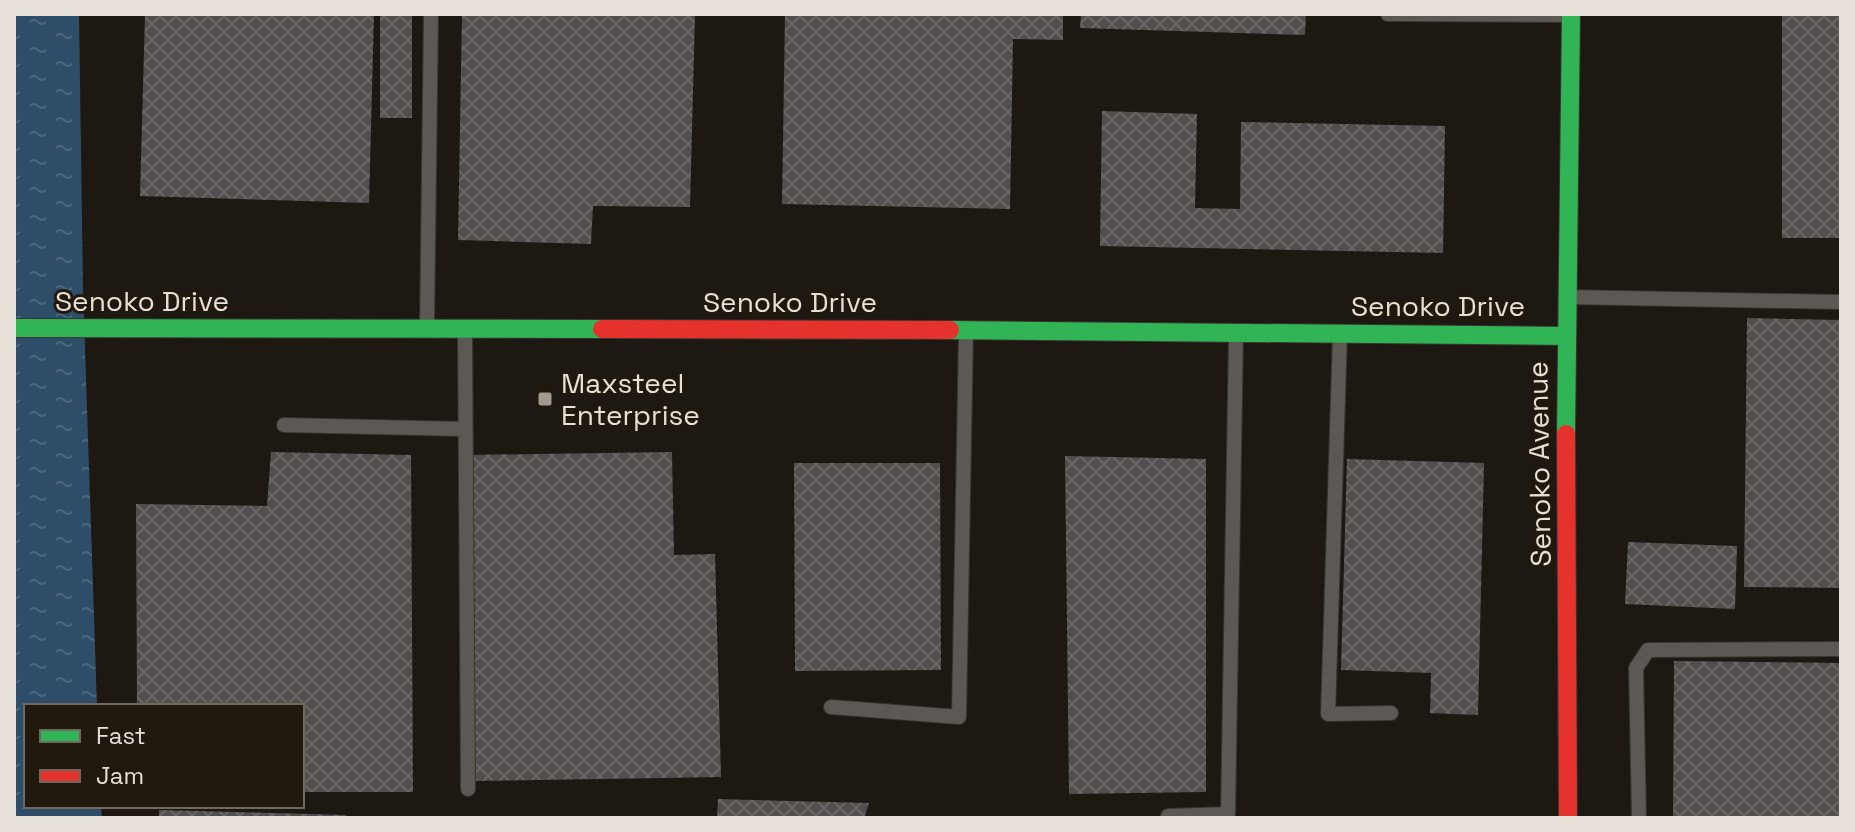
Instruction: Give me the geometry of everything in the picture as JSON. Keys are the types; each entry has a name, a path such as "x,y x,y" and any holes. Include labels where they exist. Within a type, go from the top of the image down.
{"street":[{"name":"Senoko Avenue","path":"1568,818 1565,336 1571,14"},
{"name":"Senoko Drive","path":"14,328 966,330 1565,336"}],"lane":[{"path":"427,329 431,14"},
{"path":"1388,14 1571,14"},
{"path":"1567,297 1841,302"},
{"path":"831,707 959,717 966,330"},
{"path":"465,331 468,789"},
{"path":"1168,816 1228,814 1236,332"},
{"path":"1340,333 1328,714 1391,713"},
{"path":"284,425 464,429"},
{"path":"1639,818 1636,668 1648,650 1841,649"}],"water":[{"path":"14,14 79,14 83,288 97,704 24,704 24,808 101,808 102,818 14,818"}],"building":[{"path":"145,14 374,14 369,203 140,196"},
{"path":"380,14 412,14 412,118 380,118"},
{"path":"462,14 695,14 690,207 593,206 591,244 458,240"},
{"path":"785,14 1063,14 1063,40 1013,39 1010,209 782,204"},
{"path":"1081,14 1306,14 1305,35 1080,28"},
{"path":"1782,14 1841,14 1841,238 1782,238"},
{"path":"1102,111 1197,114 1195,208 1240,209 1241,122 1445,126 1443,253 1100,246"},
{"path":"1747,318 1841,320 1841,588 1744,587"},
{"path":"271,452 411,455 413,792 304,792 304,704 137,704 136,504 267,506"},
{"path":"672,452 674,555 715,554 721,777 475,781 467,455"},
{"path":"1065,456 1206,459 1206,792 1069,794"},
{"path":"1347,459 1484,463 1478,715 1430,713 1431,673 1341,670"},
{"path":"794,463 940,463 941,670 795,671"},
{"path":"1628,542 1737,546 1735,609 1625,604"},
{"path":"1674,661 1841,663 1841,818 1673,818"},
{"path":"718,799 869,803 864,818 717,818"},
{"path":"159,810 346,815 346,818 159,818"}],"traffic: fast":[{"path":"1566,434 1571,14"},
{"path":"14,328 602,329"},
{"path":"950,330 1565,336"}],"traffic: jam":[{"path":"602,329 950,330"},
{"path":"1566,434 1568,818"}],"place":[{"name":"Maxsteel Enterprise","path":"545,399"}]}
